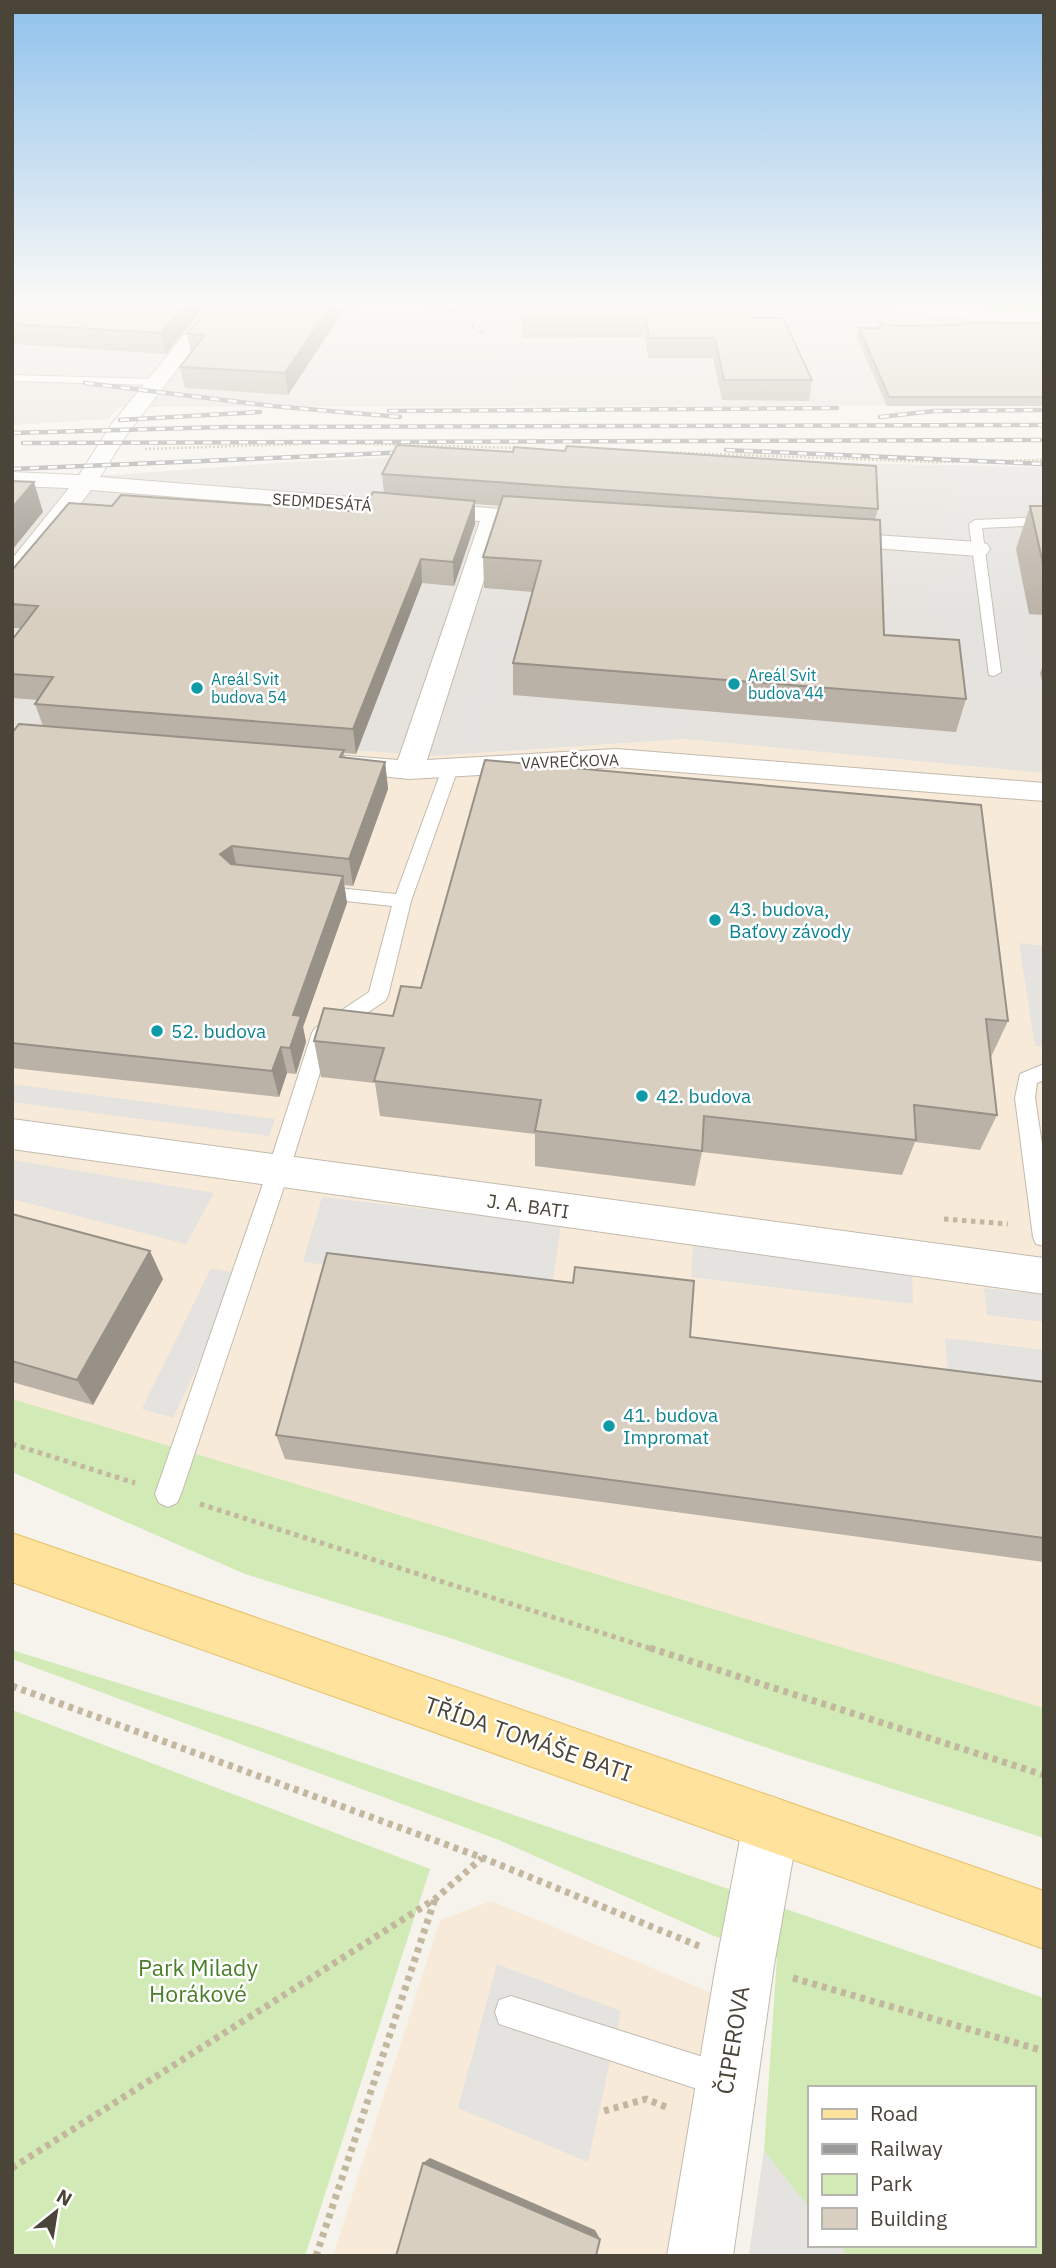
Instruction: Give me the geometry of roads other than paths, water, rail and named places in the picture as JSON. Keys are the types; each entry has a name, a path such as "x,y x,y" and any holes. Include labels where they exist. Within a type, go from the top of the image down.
{"main road":[{"name":"TŘÍDA TOMÁŠE BATI","path":"12,1557 1044,1920"}],"street":[{"path":"13,575 84,484 135,408"},
{"name":"SEDMDESÁTÁ","path":"12,479 43,479 576,522"},
{"path":"410,770 493,516"},
{"path":"812,538 978,549"},
{"name":"VAVREČKOVA","path":"314,762 410,770 616,758 1044,792"},
{"name":"J. A. BATI","path":"12,1133 278,1172 1044,1276"},
{"name":"ČIPEROVA","path":"700,2256 745,1965 771,1825"}],"lane":[{"path":"995,672 975,524 1044,521"},
{"path":"168,1494 278,1172 322,1033 378,996 402,901 451,766"},
{"path":"306,890 402,901"},
{"path":"1044,1072 1027,1079 1026,1098 1044,1237"},
{"path":"511,2011 727,2081"}],"railway":[{"path":"293,408 400,417"},
{"path":"389,411 837,408"},
{"path":"880,417 934,411 1044,410"},
{"path":"120,420 260,412"},
{"path":"12,433 224,427 1044,425"},
{"path":"23,443 1044,440"},
{"path":"726,450 1044,464"},
{"path":"12,469 412,452"}],"place":[{"name":"Areál Svit budova 44","path":"734,684"},
{"name":"Areál Svit budova 54","path":"197,688"},
{"name":"43. budova, Baťovy závody","path":"715,920"},
{"name":"52. budova","path":"157,1031"},
{"name":"42. budova","path":"642,1096"},
{"name":"41. budova Impromat","path":"609,1426"}],"park label":[{"name":"Park Milady Horákové","path":"198,1981"}]}
